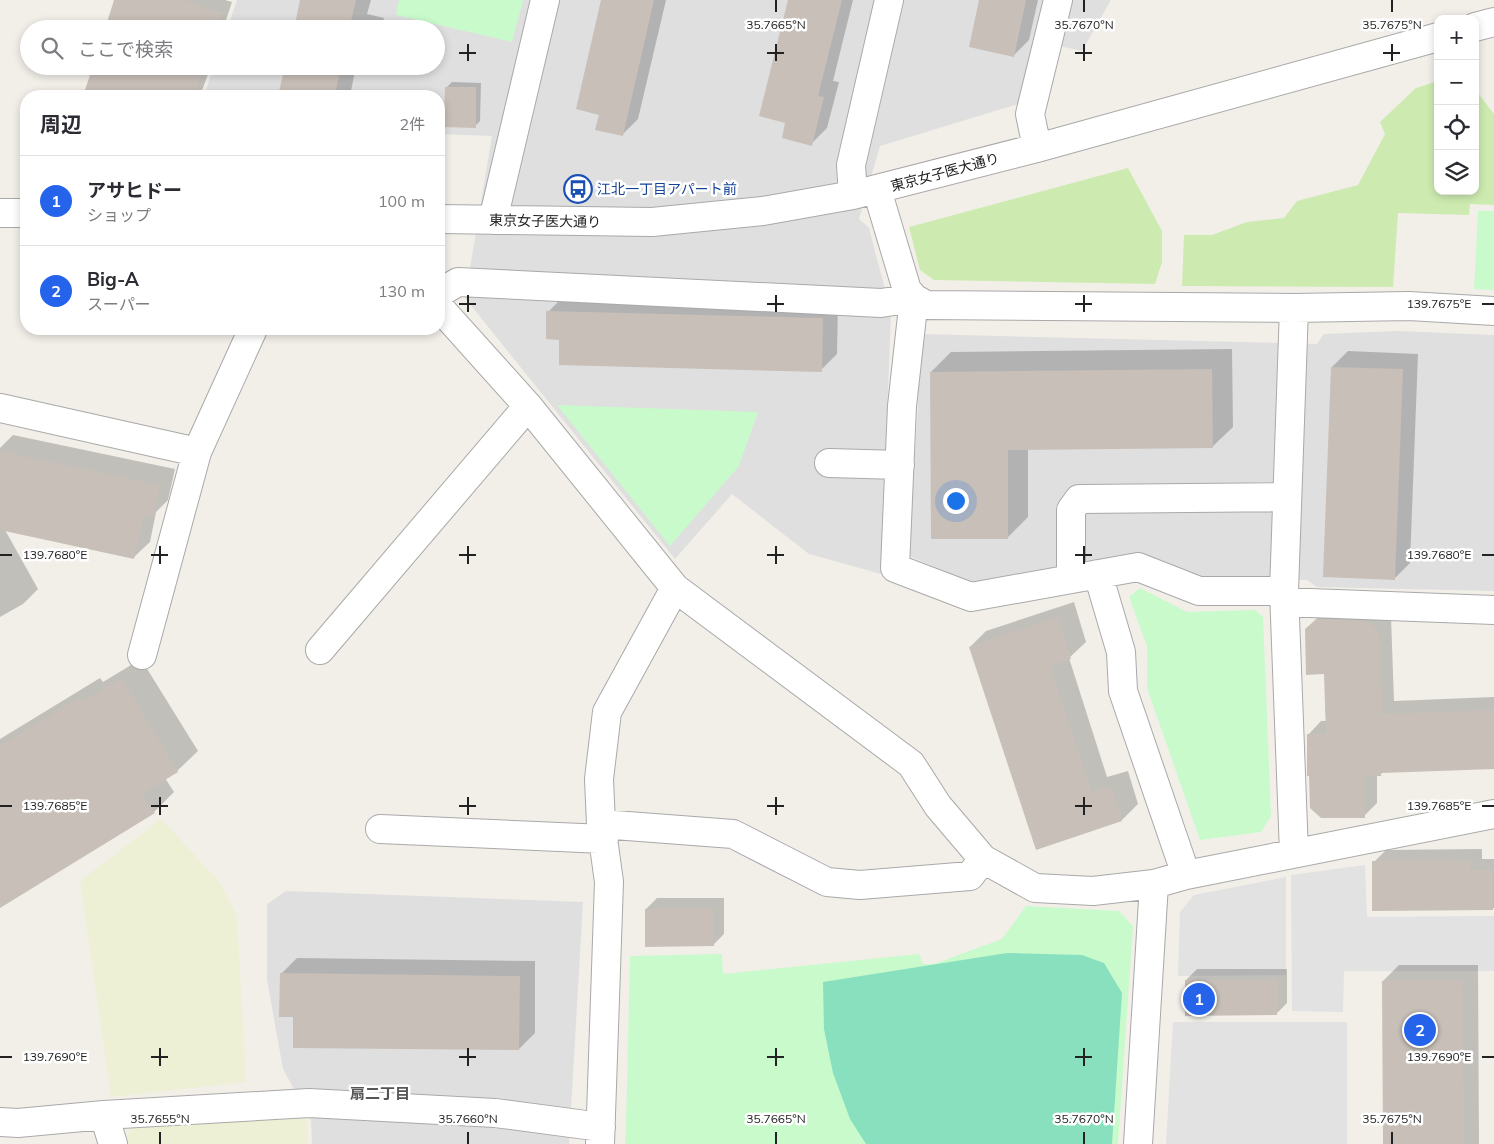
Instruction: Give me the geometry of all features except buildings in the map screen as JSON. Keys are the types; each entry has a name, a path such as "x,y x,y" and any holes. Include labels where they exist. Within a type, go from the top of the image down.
{"street":[{"path":"493,220 545,0"},
{"path":"889,0 851,165 865,192 907,290 914,298 926,305 1294,308 1409,306 1494,311"},
{"path":"1037,148 1030,114 1058,0"},
{"path":"1479,26 1494,22"},
{"name":"東京女子医大通り","path":"445,219 652,222 763,211 865,192 1037,148 1434,38"},
{"path":"0,213 20,213"},
{"path":"445,290 458,282 881,303 914,298"},
{"path":"914,298 902,406 895,568 971,597 1138,567 1199,591 1494,610"},
{"path":"1294,308 1284,597 1294,853"},
{"path":"445,314 528,406 674,588 911,764 938,806 982,858 1036,888 1093,891 1154,884 1186,875 1494,814"},
{"path":"142,655 197,452 250,335"},
{"path":"320,650 528,406"},
{"path":"0,408 197,452"},
{"path":"828,463 900,465"},
{"path":"1071,579 1071,510 1079,498 1288,497"},
{"path":"1098,574 1121,652 1123,691 1186,875"},
{"path":"0,1122 18,1123 104,1115 309,1103 495,1112 600,1135 609,882 599,779 607,712 674,588"},
{"path":"380,829 733,834 827,882 860,885 970,876 982,858"},
{"path":"1138,1144 1154,884"},
{"path":"104,1115 113,1144"}],"shaded area":[{"path":"237,0 1111,0 1082,51 1055,45 1041,97 880,146 859,219 869,228 891,312 881,574 809,554 732,494 675,559 465,298 492,136 445,134 445,90 206,90 211,75 445,75 445,20 230,20"},
{"path":"1399,331 1494,335 1494,591 1317,587 1307,580 1199,577 973,583 909,556 922,334 1317,344 1324,334"},
{"path":"1365,865 1367,917 1494,916 1494,971 1344,971 1343,1012 1292,1011 1291,875"},
{"path":"1286,877 1286,975 1178,976 1180,912 1194,895"},
{"path":"286,891 583,902 569,1144 312,1144 311,1120 283,1069 267,980 267,904"},
{"path":"1173,1022 1347,1022 1347,1144 1166,1144"}],"green space":[{"path":"399,0 523,0 512,42 445,26 445,20 417,20 396,15"},
{"path":"1434,82 1434,195 1479,195 1479,94 1494,114 1494,205 1470,204 1469,215 1398,213 1393,287 1182,286 1184,235 1212,235 1247,222 1284,218 1297,201 1358,185 1385,134 1380,122 1416,88"},
{"path":"1128,168 1162,231 1162,262 1155,284 934,280 920,270 909,227"},
{"path":"1478,211 1494,211 1494,290 1474,289"},
{"path":"557,405 758,412 739,466 670,546"},
{"path":"1140,588 1187,612 1255,610 1263,617 1271,816 1261,832 1200,840 1147,688 1147,646 1129,597"},
{"path":"161,819 219,881 237,916 246,1082 111,1097 80,881"},
{"path":"1026,906 1119,911 1133,926 1118,1144 625,1144 630,956 722,954 723,974 919,954 923,964 934,964 1002,939"},
{"path":"1007,953 1082,955 1104,963 1122,993 1112,1144 866,1144 850,1119 833,1073 824,1029 823,982"},
{"path":"301,1114 308,1121 308,1144 129,1144 127,1136 132,1128"}],"place":[{"name":"江北一丁目アパート前","path":"578,189"},
{"name":"アサヒドー","path":"1199,999"},
{"name":"Big-A","path":"1420,1030"}],"district":[{"name":"扇二丁目","path":"380,1094"}]}
